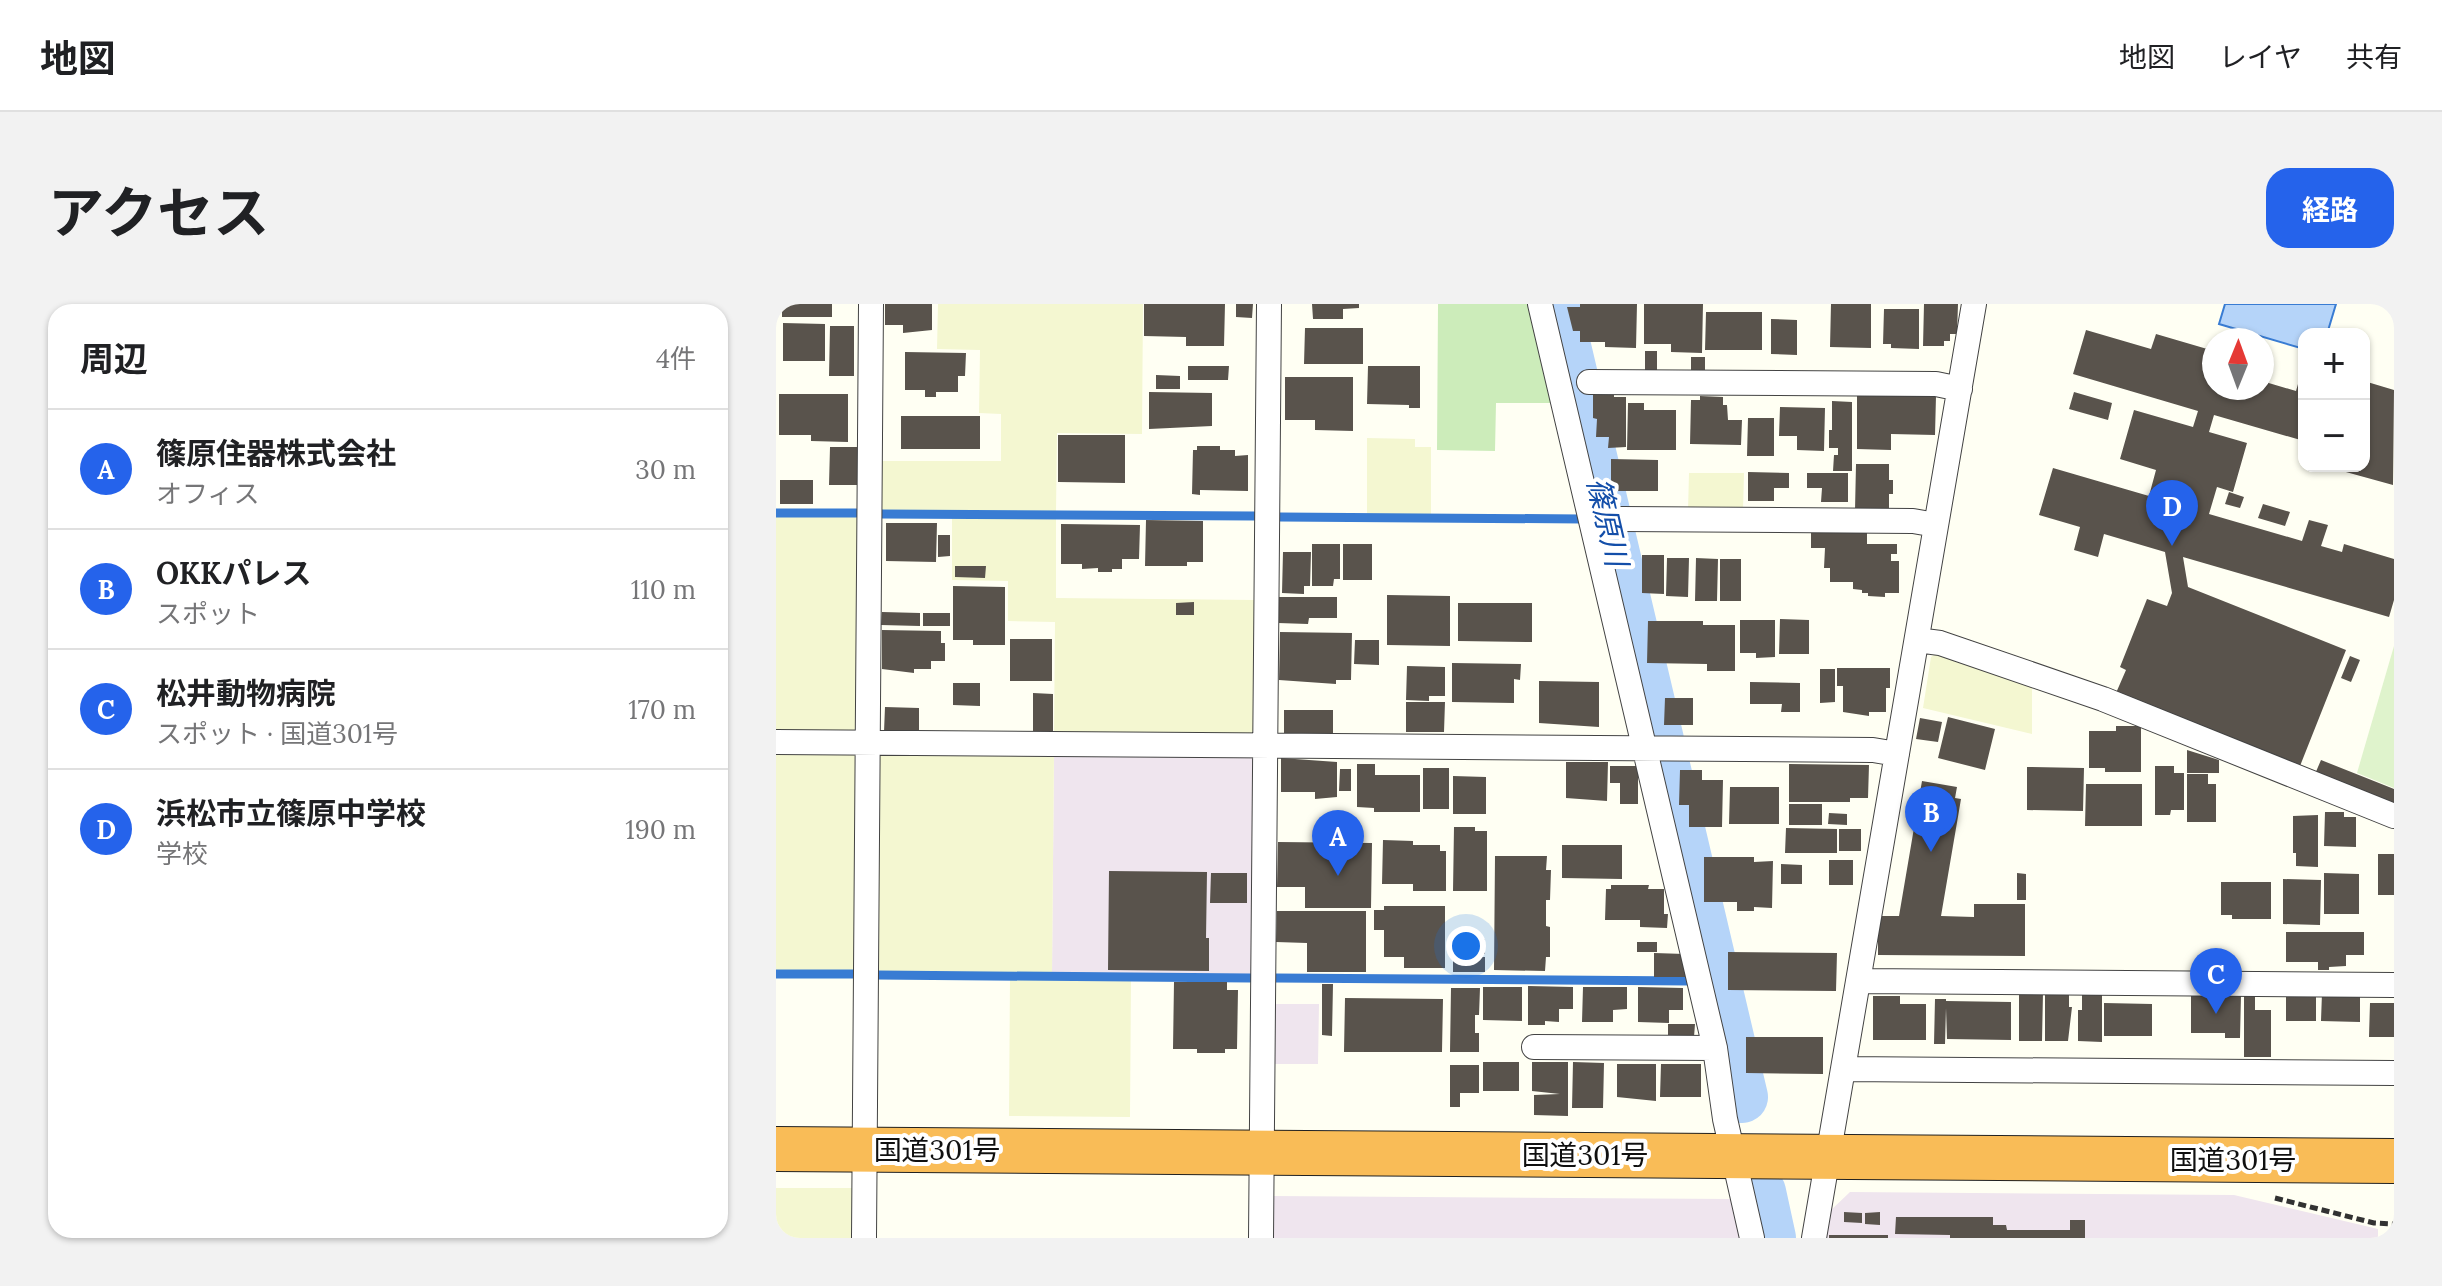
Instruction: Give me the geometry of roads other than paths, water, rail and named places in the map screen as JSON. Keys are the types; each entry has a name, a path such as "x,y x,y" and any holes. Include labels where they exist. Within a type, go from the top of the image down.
{"highway":[{"name":"国道301号","path":"776,1149 2394,1161"}],"street":[{"path":"864,1238 871,304"},
{"path":"1261,1238 1269,304"},
{"path":"1540,304 1715,1048 1733,1156 1752,1238"},
{"path":"1814,1238 1974,304"},
{"path":"1589,382 1936,384 1960,389"},
{"path":"1621,519 1913,521 1936,525"},
{"path":"1917,640 1940,643 2103,699 2394,816"},
{"path":"776,742 1873,750 1897,754"},
{"path":"1858,981 2394,985"},
{"path":"1534,1047 1715,1048"},
{"path":"1843,1069 2394,1073"}],"water":[{"path":"2225,304 2336,304 2329,328 2298,328 2298,347 2274,340 2274,328 2233,328 2219,324"}],"waterway":[{"name":"篠原川","path":"1555,304 1658,740"},
{"path":"776,513 856,513"},
{"path":"882,514 1254,516"},
{"path":"1280,517 1582,519"},
{"name":"篠原川","path":"1662,757 1742,1097"},
{"path":"776,974 855,974"},
{"path":"877,975 1250,978"},
{"path":"1276,978 1690,981"},
{"name":"篠原川","path":"1760,1192 1770,1238"}],"place":[{"name":"浜松市立篠原中学校","path":"2172,546"},
{"name":"OKKパレス","path":"1931,852"},
{"name":"篠原住器株式会社","path":"1338,876"},
{"name":"松井動物病院","path":"2216,1014"}]}
